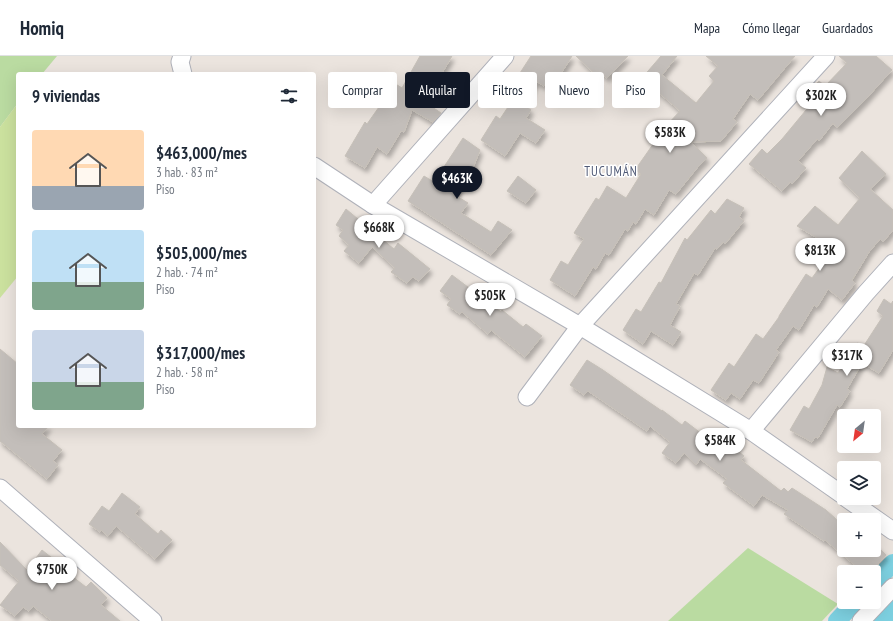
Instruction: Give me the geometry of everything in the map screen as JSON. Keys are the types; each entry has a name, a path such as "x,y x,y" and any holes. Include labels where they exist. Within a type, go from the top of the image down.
{"street":[{"path":"182,56 180,62 182,72"},
{"path":"373,205 504,56"},
{"path":"527,397 580,326 826,56"},
{"path":"316,167 373,205 580,326 752,431 837,491"},
{"path":"752,431 893,262"},
{"path":"0,488 153,621"},
{"path":"856,505 893,531"},
{"path":"861,621 893,587"}],"green space":[{"path":"0,56 57,56 44,72 16,72 16,106 0,127"},
{"path":"16,106 16,278 0,298 0,127"},
{"path":"748,548 837,603 822,621 668,621"}],"building":[{"path":"420,56 452,56 443,72 411,72"},
{"path":"531,56 572,56 562,72 545,72 544,86 537,82 537,72 521,72"},
{"path":"576,56 628,56 607,78 604,75 604,72 593,72"},
{"path":"661,56 677,56 662,75 696,103 714,81 709,76 718,66 706,56 795,56 758,100 750,94 733,119 737,122 721,141 691,142 707,158 676,194 669,190 654,215 645,209 636,224 633,222 628,231 625,229 609,255 605,253 596,269 593,267 575,296 550,280 561,261 568,265 584,239 574,233 596,198 599,200 607,186 626,198 641,174 635,170 656,140 654,139 680,111 660,94 660,72 647,72"},
{"path":"839,56 876,56 892,70 837,128 833,123 819,141 817,139 798,161 806,168 792,184 790,182 782,191 749,164 762,149 767,154 782,139 811,104 804,97 819,81 825,86 847,63"},
{"path":"405,83 405,108 434,108 441,113 433,122 412,110 404,132 401,131 387,154 377,147 365,168 345,156 365,122 367,124 378,108 397,108 397,85 402,88"},
{"path":"507,108 528,108 531,110 526,118 545,130 536,143 520,133 505,156 481,140 496,116 500,119"},
{"path":"463,138 480,150 472,170 455,195 468,203 461,213 491,232 498,221 512,230 491,255 408,201 424,176 434,182"},
{"path":"862,151 886,174 870,189 893,210 893,230 883,242 880,239 869,252 852,280 855,283 842,300 828,289 817,307 814,305 799,330 793,326 776,350 779,352 759,383 753,380 740,399 731,393 726,400 711,390 729,363 734,367 756,334 763,339 779,317 806,274 812,278 834,248 797,226 815,206 838,225 860,198 839,178"},
{"path":"518,176 536,190 526,203 507,191"},
{"path":"727,199 744,208 739,217 744,221 725,244 723,242 717,249 715,248 698,275 694,273 676,304 680,306 670,325 681,332 673,345 651,331 643,344 623,330 636,309 641,312 659,282 661,283 685,238 687,240 711,210 715,214"},
{"path":"346,209 394,249 398,243 430,269 419,281 413,277 407,283 391,272 395,268 372,247 359,263 344,251 349,245 339,236 343,230 336,225"},
{"path":"452,275 501,312 502,310 523,327 526,324 542,336 525,357 491,330 488,334 462,312 460,314 447,305 451,299 440,291"},
{"path":"884,299 891,304 893,301 893,350 879,373 862,363 847,389 850,391 840,407 837,405 818,438 815,437 812,442 790,430 804,406 809,409 822,385 827,367 838,373 857,343 863,347 883,316 877,311"},
{"path":"0,349 16,362 16,428 47,428 42,434 62,450 53,461 58,465 47,479 0,441"},
{"path":"587,360 682,425 685,421 706,437 712,430 744,456 741,460 781,491 784,488 788,492 792,488 826,510 837,520 837,550 825,540 824,541 784,514 788,510 762,495 754,506 723,483 727,479 700,459 696,465 684,453 676,463 662,453 670,442 650,426 647,431 588,391 584,395 570,385"},
{"path":"122,493 140,507 135,514 158,534 161,530 172,540 155,559 116,526 108,536 101,530 100,532 89,524 102,506 109,511"},
{"path":"0,542 27,570 42,550 86,587 91,582 107,598 101,605 120,621 52,621 33,606 29,611 23,607 15,616 0,605 19,581 0,565"},
{"path":"881,550 886,555 877,565 855,565 845,557 881,557"}],"waterway":[{"path":"881,576 893,563"},
{"path":"837,621 848,609"},
{"path":"886,621 893,613"}],"district":[{"name":"TUCUMÁN","path":"611,171"}]}
